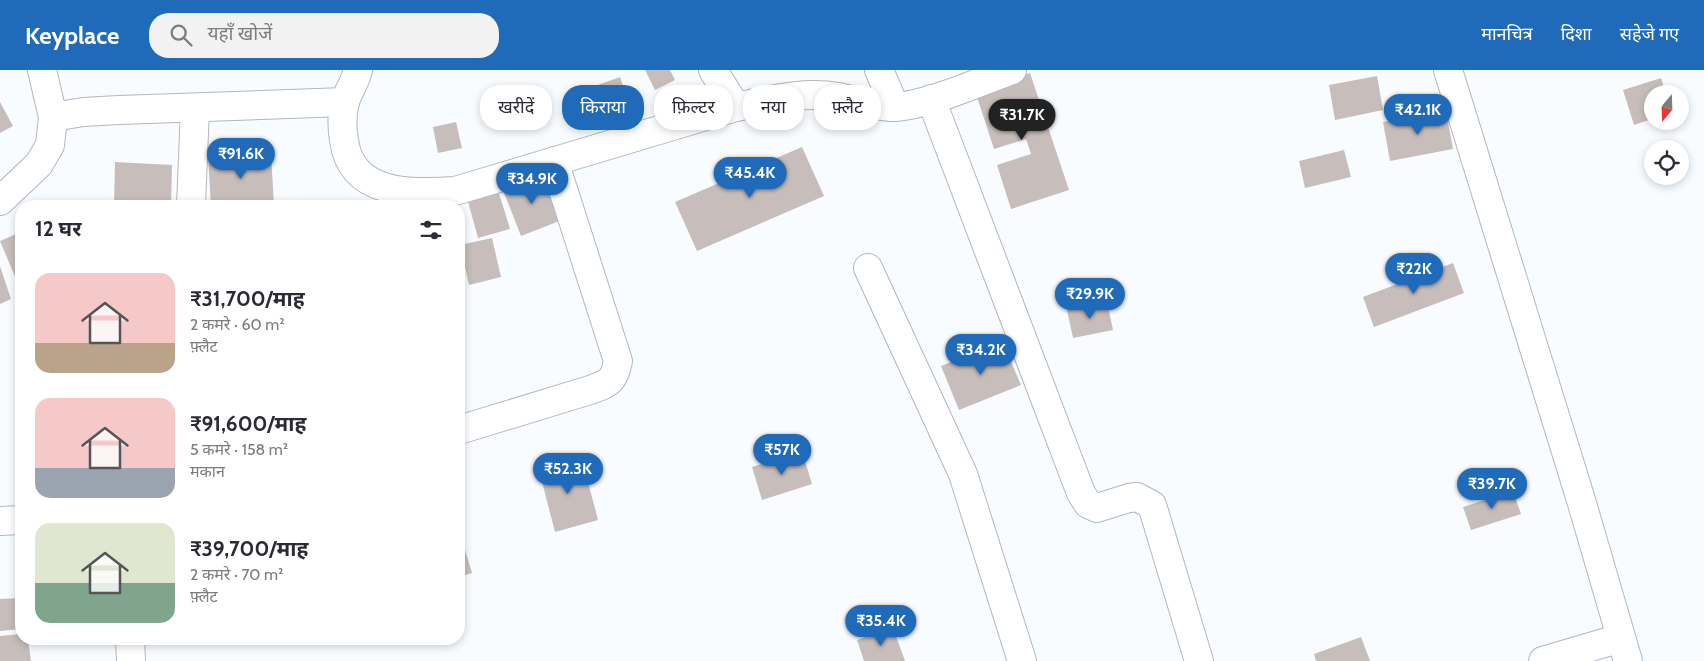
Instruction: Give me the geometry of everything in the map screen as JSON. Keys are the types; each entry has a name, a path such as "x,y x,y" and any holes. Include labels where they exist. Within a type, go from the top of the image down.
{"street":[{"path":"0,201 39,164 50,145 53,118 42,70"},
{"path":"358,70 356,81 345,102 343,130 345,149 353,168 368,181 394,190 424,193 455,191 736,107 782,97 810,95 837,97 868,104 895,107 931,99 1012,70"},
{"path":"713,70 736,107"},
{"path":"880,70 895,107"},
{"path":"1448,70 1575,481 1625,650 1543,661"},
{"path":"931,99 1081,493 1088,504 1097,508 1137,497 1152,505 1199,661"},
{"path":"53,118 83,112 119,110 345,102"},
{"path":"191,200 195,108"},
{"path":"465,428 590,390 604,385 615,376 618,361 554,161"},
{"path":"868,268 963,474 1022,661"},
{"path":"0,521 15,520"},
{"path":"130,645 130,661"}],"building":[{"path":"645,70 670,70 675,80 665,85 654,85 654,88"},
{"path":"1030,73 1069,190 1011,209 997,165 1031,154 1026,139 994,149 975,91"},
{"path":"1377,76 1383,110 1335,120 1329,85"},
{"path":"620,77 623,85 598,85"},
{"path":"1661,78 1663,85 1644,85 1644,122 1634,125 1623,90"},
{"path":"0,102 13,126 0,133"},
{"path":"1446,111 1453,149 1390,161 1383,122"},
{"path":"456,122 462,148 438,153 433,127"},
{"path":"802,147 824,196 697,251 675,202"},
{"path":"1344,150 1351,177 1305,188 1299,161"},
{"path":"271,153 274,200 211,200 208,157"},
{"path":"115,162 172,165 171,200 114,200"},
{"path":"544,174 562,220 521,236 503,190"},
{"path":"498,190 510,229 478,238 467,198"},
{"path":"15,235 15,277 0,241"},
{"path":"492,238 501,277 469,285 465,267 465,244"},
{"path":"1453,263 1464,293 1374,327 1363,297"},
{"path":"0,266 11,299 0,304"},
{"path":"1107,302 1113,330 1073,338 1067,310"},
{"path":"1002,341 1021,385 959,410 941,366"},
{"path":"802,451 812,484 762,500 752,467"},
{"path":"582,459 598,520 555,532 539,470"},
{"path":"1513,491 1521,514 1471,530 1463,507"},
{"path":"465,550 472,573 465,575"},
{"path":"15,598 15,630 0,631 0,599"},
{"path":"893,628 905,661 864,661 857,640"},
{"path":"15,635 15,645 29,645 31,661 0,661 0,636"},
{"path":"1361,637 1370,661 1316,661 1314,654"}]}
